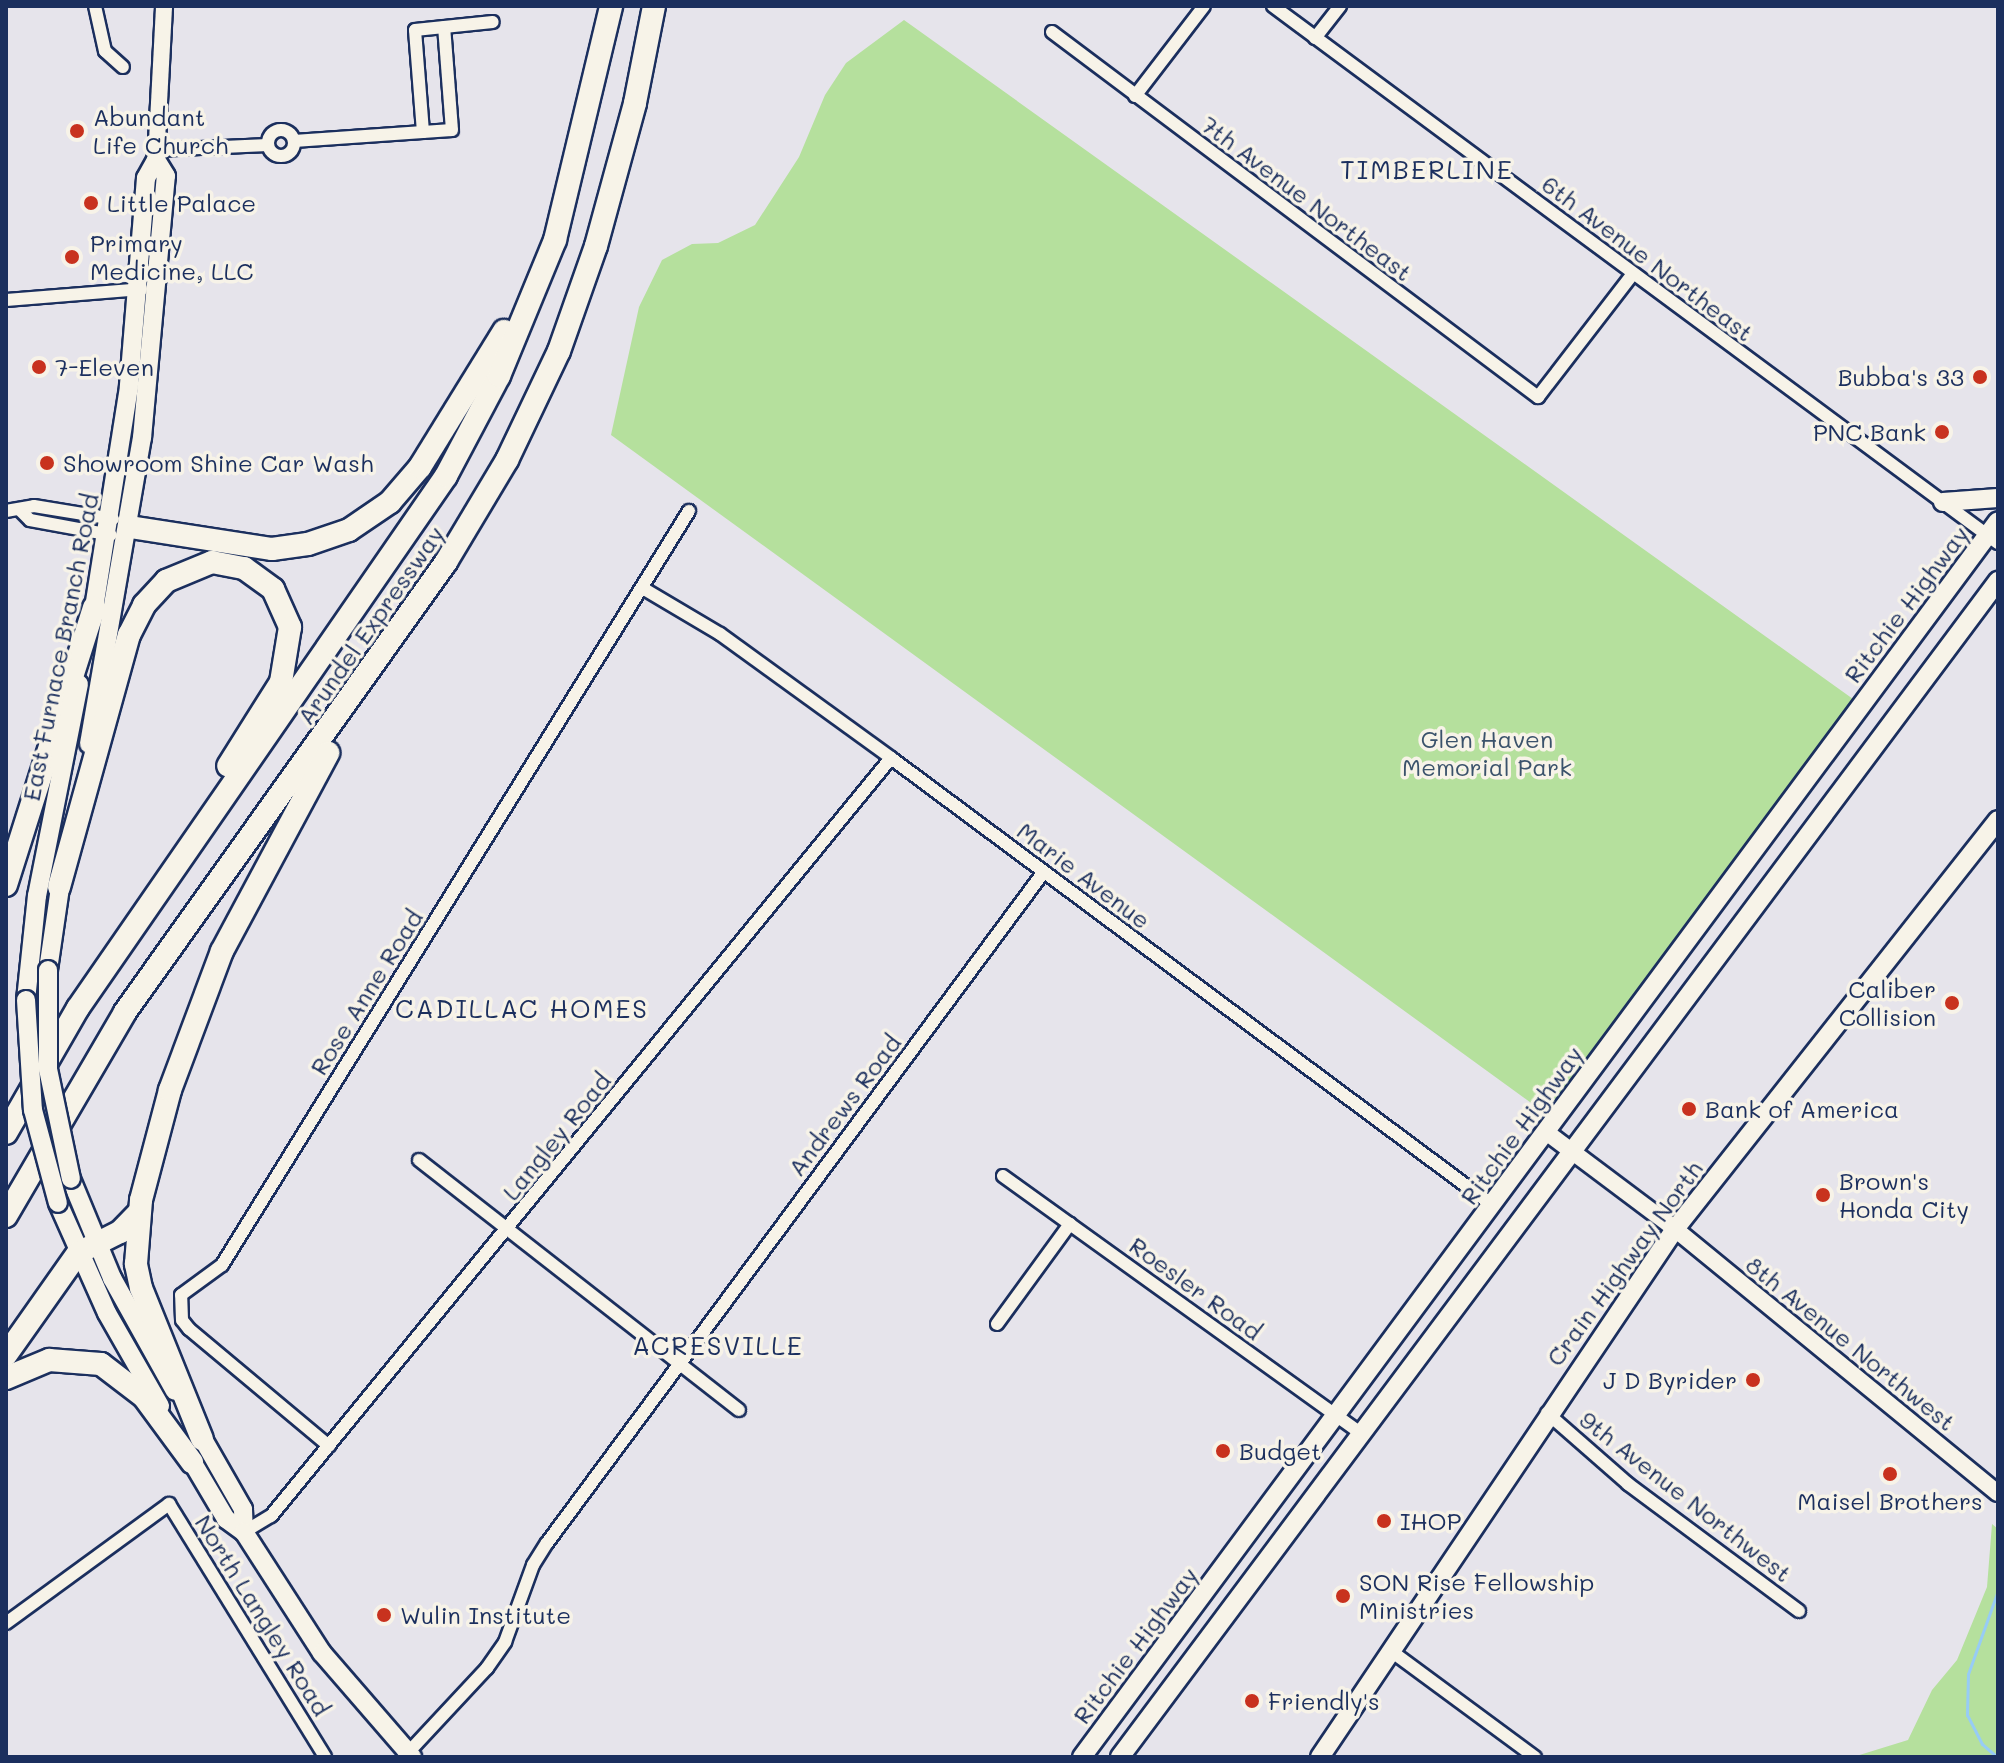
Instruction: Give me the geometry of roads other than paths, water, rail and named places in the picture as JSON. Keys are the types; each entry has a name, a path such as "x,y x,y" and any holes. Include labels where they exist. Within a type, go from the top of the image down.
{"highway":[{"name":"Arundel Expressway","path":"6,1133 78,1008 446,476 499,376 555,240 611,6"},
{"name":"Arundel Expressway","path":"6,1216 125,1012 393,638 479,512 559,351 614,186 654,6"},
{"path":"116,527 272,549 308,544 374,514 420,467 474,385 520,293 555,240"},
{"path":"59,887 129,635 144,605 166,581 199,564 229,564 253,573 273,589 288,619 289,652 281,682 91,973 78,1008"},
{"path":"6,885 94,608"},
{"path":"202,1439 141,1288 136,1264 139,1212 170,1090 222,951 302,796 387,663 393,638"},
{"path":"6,1355 87,1247 120,1232 139,1212"},
{"path":"6,1378 49,1360 101,1364 144,1397 192,1462"}],"main road":[{"name":"East Furnace Branch Road","path":"156,155 166,176 157,289 59,887 48,970 48,1069 87,1247 124,1345 226,1519 244,1532 322,1653 408,1756"},
{"name":"East Furnace Branch Road","path":"156,155 146,178 116,527 94,608 39,883 26,1000 33,1110 58,1203 243,1509 244,1532"},
{"path":"1943,502 1998,498"},
{"name":"Ritchie Highway","path":"1082,1757 1994,533"},
{"path":"1120,1757 1573,1152 1667,1018 1998,581"},
{"name":"Crain Highway North","path":"1320,1757 1547,1413 1675,1229 1994,833"}],"street":[{"path":"95,6 105,51 123,67"},
{"name":"East Furnace Branch Road","path":"156,155 164,6"},
{"path":"1135,96 1204,6"},
{"name":"6th Avenue Northeast","path":"1273,6 1632,275 1943,502 1994,533"},
{"path":"1315,38 1340,6"},
{"path":"423,132 415,30 493,22"},
{"path":"156,155 268,145 279,157 293,149 294,141 452,130 444,27"},
{"name":"7th Avenue Northeast","path":"1052,32 1538,397 1632,275"},
{"path":"6,300 157,289"},
{"path":"6,511 34,506 116,527"},
{"path":"20,510 30,520 116,527"},
{"name":"Rose Anne Road","path":"329,1446 189,1329 182,1320 181,1295 222,1265 644,589 689,511"},
{"name":"Marie Avenue","path":"644,589 720,634 891,758 1492,1205"},
{"name":"Langley Road","path":"244,1532 271,1516 891,758"},
{"name":"Andrews Road","path":"408,1756 492,1662 515,1621 533,1565 1043,873"},
{"name":"8th Avenue Northwest","path":"1546,1132 1675,1229 1998,1493"},
{"path":"419,1160 739,1410"},
{"name":"Roesler Road","path":"1003,1176 1363,1435"},
{"path":"997,1324 1070,1224"},
{"name":"9th Avenue Northwest","path":"1547,1413 1628,1484 1799,1611"},
{"name":"North Langley Road","path":"6,1623 169,1504 325,1757"},
{"path":"1391,1651 1535,1757"}],"waterway":[{"path":"1997,1757 1982,1744 1967,1715 1968,1674 1998,1590"}],"place":[{"name":"Abundant Life Church","path":"77,131"},
{"name":"Little Palace","path":"91,203"},
{"name":"Primary Medicine, LLC","path":"72,257"},
{"name":"7-Eleven","path":"39,367"},
{"name":"Bubba's 33","path":"1980,377"},
{"name":"PNC Bank","path":"1942,432"},
{"name":"Showroom Shine Car Wash","path":"47,463"},
{"name":"Caliber Collision","path":"1952,1003"},
{"name":"Bank of America","path":"1689,1109"},
{"name":"Brown's Honda City","path":"1823,1195"},
{"name":"J D Byrider","path":"1753,1380"},
{"name":"Budget","path":"1223,1451"},
{"name":"Maisel Brothers","path":"1890,1474"},
{"name":"IHOP","path":"1384,1521"},
{"name":"SON Rise Fellowship Ministries","path":"1343,1596"},
{"name":"Wulin Institute","path":"384,1615"},
{"name":"Friendly's","path":"1252,1701"}],"district":[{"name":"TIMBERLINE","path":"1427,170"},
{"name":"CADILLAC HOMES","path":"522,1009"},
{"name":"ACRESVILLE","path":"718,1346"}],"park label":[{"name":"Glen Haven Memorial Park","path":"1487,753"}]}
